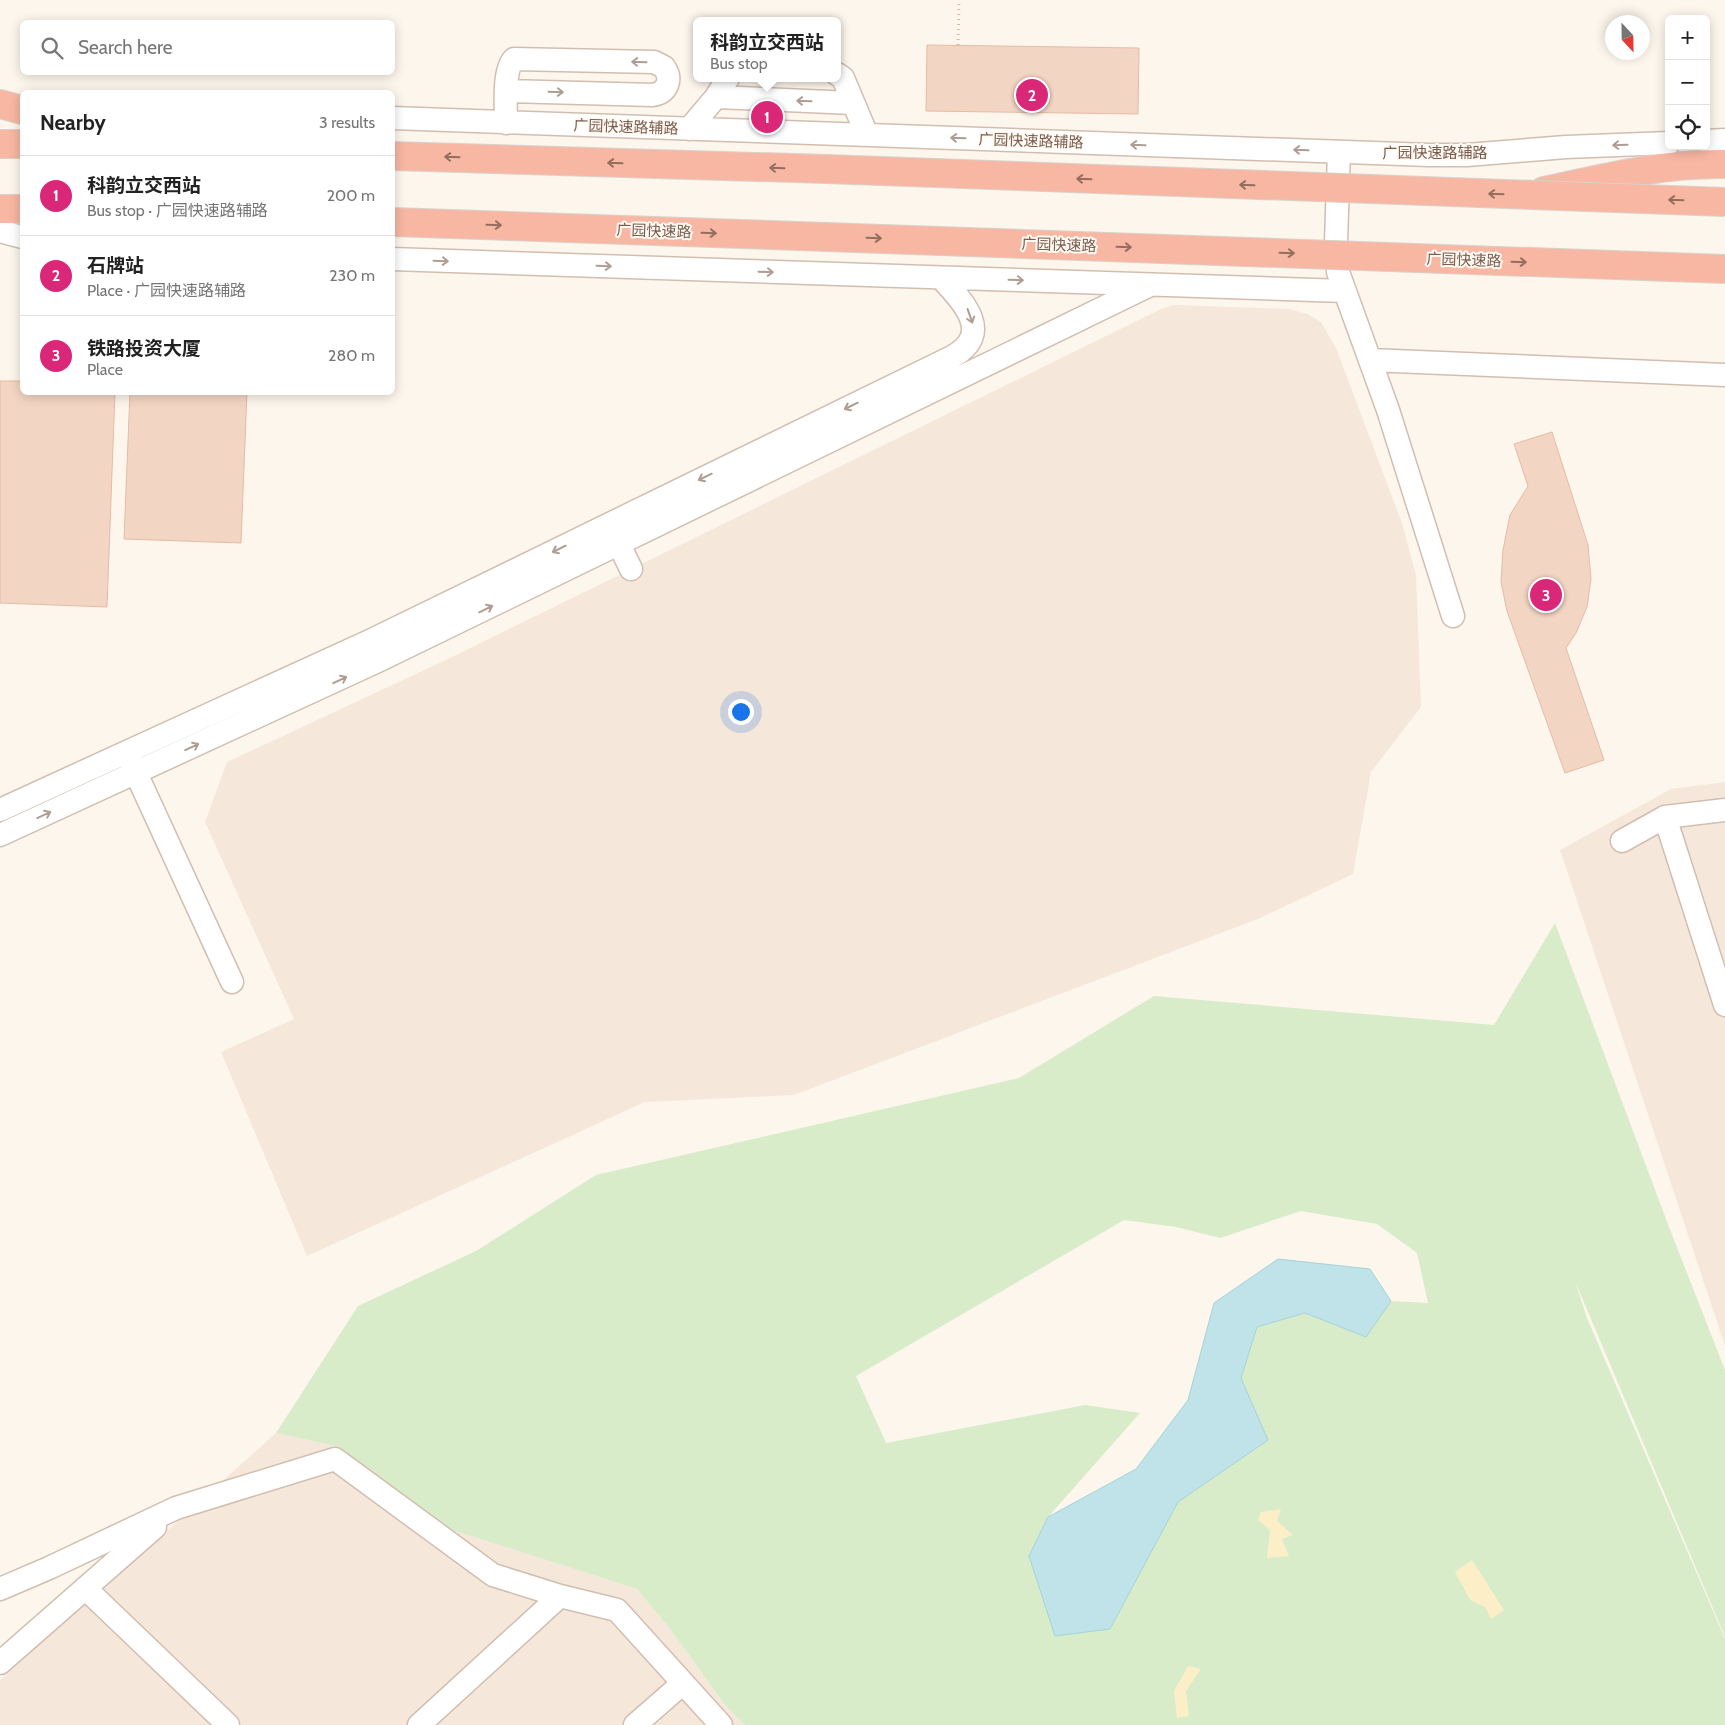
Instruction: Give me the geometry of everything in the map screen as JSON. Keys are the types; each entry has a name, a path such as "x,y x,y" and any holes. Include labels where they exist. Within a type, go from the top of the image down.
{"highway":[{"path":"0,104 20,109"},
{"path":"0,144 20,144"},
{"path":"395,156 826,169 1725,202"},
{"path":"1525,195 1644,170 1676,166 1725,164"},
{"path":"0,209 20,210"},
{"name":"广园快速路","path":"395,222 1725,269"}],"street":[{"path":"506,122 507,91 508,68 514,59 654,62 664,67 669,77 666,88 652,96 507,91"},
{"path":"841,77 867,135"},
{"path":"689,129 716,97 725,82"},
{"path":"716,97 853,102"},
{"path":"0,104 20,102"},
{"name":"广园快速路辅路","path":"395,118 1455,155 1566,147 1665,143"},
{"path":"1710,141 1725,140"},
{"path":"1339,152 1336,252 1338,272 1388,410 1453,616"},
{"path":"0,231 20,236"},
{"path":"395,259 1344,291"},
{"path":"0,835 341,680 959,353 968,345 971,338 972,320 963,302 941,278"},
{"path":"0,810 356,648 614,534 1150,285"},
{"path":"1370,360 1725,375"},
{"path":"614,534 631,569"},
{"path":"127,752 232,982"},
{"path":"1622,841 1665,817 1725,810"},
{"path":"1665,817 1725,1005"},
{"path":"0,1589 176,1508 335,1459 493,1575 560,1596 617,1610 721,1725"},
{"path":"0,1663 176,1508"},
{"path":"85,1588 228,1725"},
{"path":"419,1725 560,1596"},
{"path":"635,1725 682,1684"}],"path":[{"path":"958,45 959,0"}],"shaded area":[{"path":"1173,305 1289,309 1308,314 1321,322 1336,348 1402,523 1416,575 1421,707 1371,772 1353,874 1258,919 794,1095 645,1102 307,1256 221,1052 294,1019 205,822 227,762 450,658 1161,309"},
{"path":"1725,782 1725,1346 1560,850 1671,789"},
{"path":"276,1433 340,1447 430,1523 637,1589 670,1629 725,1705 745,1725 0,1725 0,1680"}],"green space":[{"path":"1555,923 1669,1227 1725,1370 1725,1637 1575,1281 1587,1318 1725,1639 1725,1725 745,1725 725,1705 670,1629 637,1589 430,1523 340,1447 276,1433 358,1306 476,1251 596,1175 1019,1078 1154,996 1494,1025","holes":["1301,1211 1377,1224 1417,1253 1428,1303 1391,1301 1366,1336 1305,1313 1257,1327 1241,1378 1267,1440 1178,1502 1110,1629 1048,1517 1140,1413 1085,1405 886,1443 856,1376 1124,1220 1176,1227 1220,1238"]}],"sand":[{"path":"1281,1509 1277,1521 1293,1535 1282,1539 1289,1556 1267,1558 1270,1530 1258,1520 1261,1512"},
{"path":"1472,1560 1504,1610 1491,1619 1485,1607 1470,1600 1455,1572"},
{"path":"1188,1666 1201,1669 1186,1691 1189,1716 1177,1718 1174,1691"}],"water":[{"path":"1278,1259 1370,1269 1391,1301 1366,1337 1305,1313 1257,1327 1241,1378 1268,1440 1178,1502 1110,1629 1055,1636 1029,1556 1048,1517 1136,1469 1188,1400 1214,1303"}],"building":[{"path":"927,45 1139,48 1138,114 926,111"},
{"path":"0,381 20,381 20,395 115,395 107,607 0,603"},
{"path":"130,395 247,395 241,543 124,539"},
{"path":"1552,432 1588,545 1591,579 1587,607 1576,633 1566,648 1604,760 1565,773 1507,611 1501,582 1503,550 1510,515 1528,486 1514,444"}],"place":[{"name":"石牌站","path":"1032,95"},
{"name":"科韵立交西站","path":"767,117"},
{"name":"铁路投资大厦","path":"1546,595"}]}
